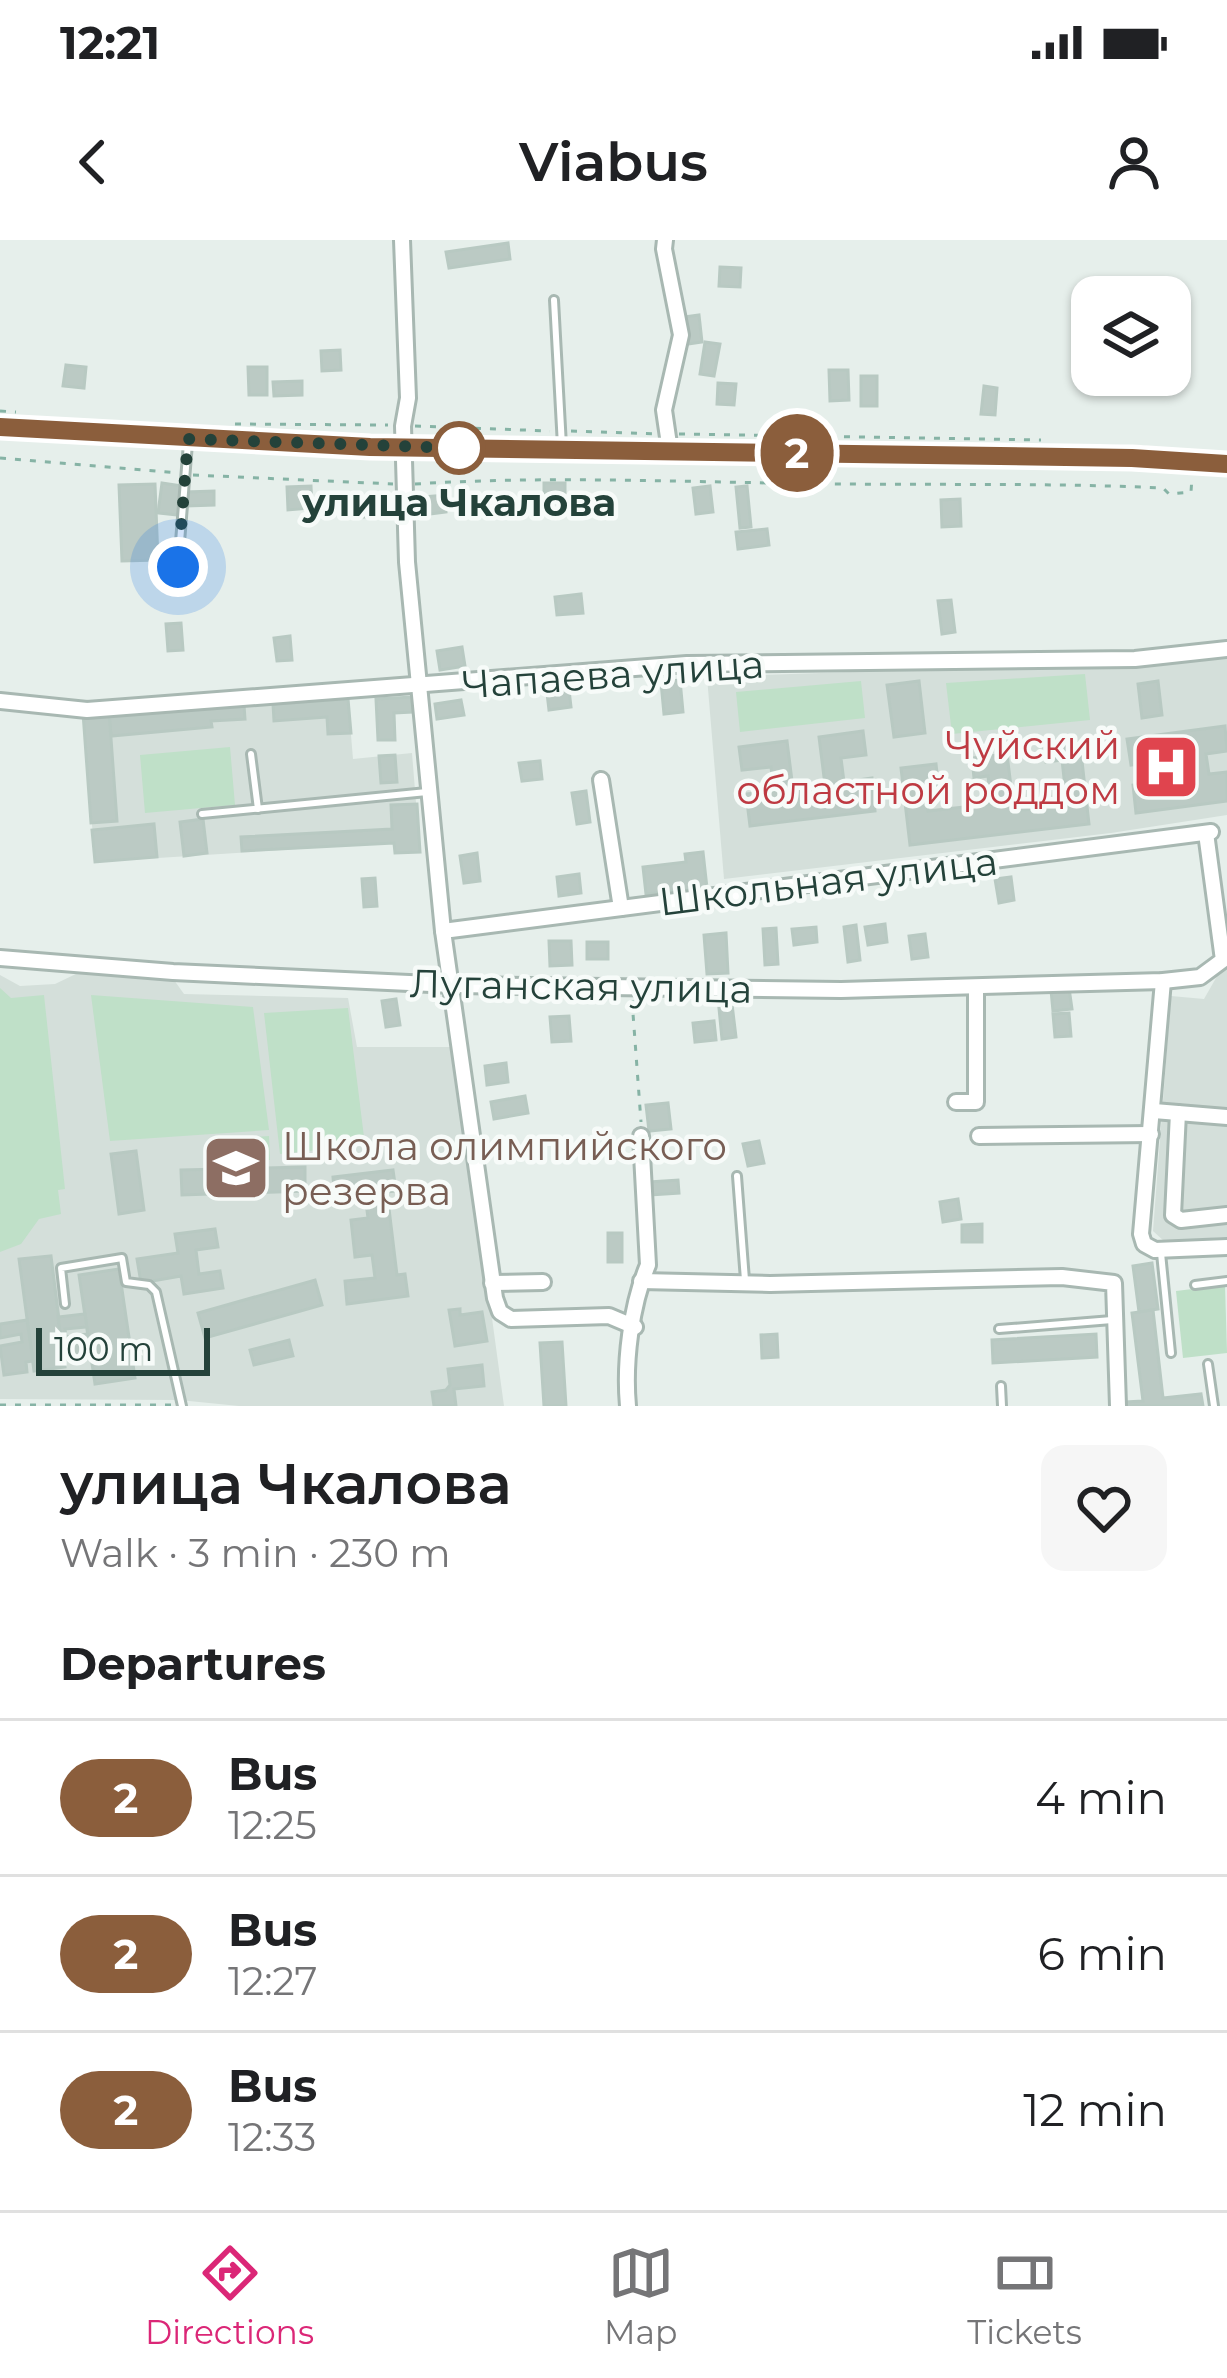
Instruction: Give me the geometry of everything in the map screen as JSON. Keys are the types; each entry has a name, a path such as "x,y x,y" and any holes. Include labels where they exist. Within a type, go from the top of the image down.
{"main road":[{"path":"0,427 404,448 561,439 1227,464"}],"street":[{"path":"402,240 409,398 403,426 404,485 418,687 443,931 497,1308 511,1319 609,1316 634,1327"},
{"path":"665,240 682,335 664,410 668,442"},
{"name":"Чапаева улица","path":"0,701 87,710 687,664 1135,659 1227,649"},
{"path":"601,781 621,908"},
{"name":"Школьная улица","path":"443,931 1210,832"},
{"name":"Луганская улица","path":"0,958 452,986 841,990 1163,981 1199,977 1223,960 1210,832"},
{"path":"1163,981 1141,1234 1144,1244 1160,1250 1227,1247"},
{"path":"956,1102 976,1102 976,987"},
{"path":"1154,1111 1227,1118"},
{"path":"1178,1113 1173,1215 1181,1220 1227,1215"},
{"path":"979,1136 1151,1134"},
{"path":"628,1406 626,1383 641,1281 648,1265 641,1136"},
{"path":"641,1281 745,1284 1062,1277 1114,1283 1118,1406"},
{"path":"492,1282 543,1282"}],"lane":[{"path":"554,299 561,439"},
{"path":"178,567 188,439"},
{"path":"251,754 258,809"},
{"path":"202,814 430,791"},
{"path":"737,1176 745,1284"},
{"path":"1160,1250 1172,1353"},
{"path":"65,1304 61,1268 122,1258 126,1282 148,1285 156,1292 182,1406"},
{"path":"1195,1285 1227,1281"},
{"path":"999,1329 1115,1320"},
{"path":"1208,1364 1214,1406"},
{"path":"1001,1386 1003,1406"}],"path":[{"path":"0,411 22,412"},
{"path":"225,424 403,426 668,442 1043,440"},
{"path":"0,458 404,485 503,478 1041,482 1163,488 1169,494 1191,492 1192,461"},
{"path":"632,988 641,1136"},
{"path":"0,1405 182,1406"}],"shaded area":[{"path":"1227,659 1227,815 724,879 707,677"},
{"path":"348,699 353,759 412,753 420,852 395,853 393,843 95,862 83,713 110,716"},
{"path":"1227,969 1227,1237 1164,1241 1153,1231 1171,996 1204,999 1220,971"},
{"name":"Школа олимпийского резерва","path":"80,972 174,980 184,994 348,998 357,1047 455,1047 504,1406 239,1406 179,1400 0,1399 0,975 20,986 55,984"}],"green space":[{"path":"1085,674 1090,720 952,734 946,683"},
{"path":"861,681 865,718 740,732 736,692"},
{"path":"230,747 235,805 145,813 140,755"},
{"path":"0,988 11,998 44,995 65,1189 58,1190 61,1214 39,1219 21,1244 0,1252"},
{"path":"91,995 253,1007 269,1130 110,1141"},
{"path":"348,1008 365,1145 280,1154 264,1013"},
{"path":"269,1136 270,1160 208,1163 207,1140"},
{"path":"1225,1285 1227,1353 1183,1358 1176,1291"}],"building":[{"path":"508,243 510,259 449,268 446,252"},
{"path":"720,267 741,268 740,287 719,286"},
{"path":"699,315 702,342 688,344 684,317"},
{"path":"705,342 720,344 714,376 700,374"},
{"path":"340,350 341,370 322,371 321,351"},
{"path":"66,365 86,367 84,388 63,386"},
{"path":"248,367 267,367 267,395 249,395"},
{"path":"829,370 848,370 849,400 830,401"},
{"path":"861,376 877,376 877,406 861,406"},
{"path":"302,381 302,395 274,396 273,382"},
{"path":"718,383 736,384 734,405 717,404"},
{"path":"984,386 997,388 995,415 981,414"},
{"path":"162,483 182,486 178,515 158,513"},
{"path":"544,483 565,483 565,503 544,503"},
{"path":"155,484 158,560 122,561 119,485"},
{"path":"311,486 312,508 288,510 287,487"},
{"path":"710,486 713,512 696,514 693,488"},
{"path":"747,486 751,527 740,528 736,487"},
{"path":"214,491 214,505 187,506 186,492"},
{"path":"445,495 446,512 422,515 421,497"},
{"path":"960,499 961,526 942,527 941,500"},
{"path":"355,500 379,500 379,517 356,517"},
{"path":"767,529 769,545 738,549 736,532"},
{"path":"581,594 583,613 557,615 555,597"},
{"path":"951,600 955,632 942,634 938,601"},
{"path":"181,623 183,650 168,651 166,624"},
{"path":"290,636 292,660 277,661 274,638"},
{"path":"462,647 465,666 440,670 437,651"},
{"path":"680,680 683,712 664,714 661,682"},
{"path":"919,681 925,733 894,737 887,685"},
{"path":"1158,681 1162,715 1142,718 1138,684"},
{"path":"569,690 571,707 549,710 547,693"},
{"path":"412,697 412,712 394,713 395,740 378,740 376,699"},
{"path":"348,699 351,733 328,734 327,717 274,721 273,704"},
{"path":"461,700 464,715 437,719 435,704"},
{"path":"244,705 245,719 211,721 212,727 111,736 109,716"},
{"path":"109,711 117,821 91,823 83,713"},
{"name":"Чуйский областной роддом","path":"1225,726 1227,751 1206,754 1209,774 1227,772 1227,801 1136,813 1133,785 1150,783 1147,763 1131,765 1127,739"},
{"path":"863,731 866,755 841,758 844,782 872,778 875,811 750,826 746,794 774,791 771,767 742,770 739,747 787,741 793,789 825,785 819,737"},
{"path":"1080,743 1089,824 910,845 901,768 936,764 939,790 925,791 928,811 991,804 988,776 974,778 972,758 1007,754 1014,811 1067,805 1062,760 1046,762 1044,747"},
{"path":"395,755 397,782 381,783 379,756"},
{"path":"540,761 542,779 522,781 519,763"},
{"path":"586,791 590,822 577,824 572,793"},
{"path":"417,804 420,852 395,853 394,843 242,851 241,837 392,829 391,805"},
{"path":"203,819 207,853 184,856 180,822"},
{"path":"154,824 157,857 95,862 92,830"},
{"path":"703,852 707,888 646,894 643,867 686,862 685,854"},
{"path":"477,853 480,881 464,883 460,856"},
{"path":"579,874 581,893 559,896 557,877"},
{"path":"1011,877 1014,900 999,903 995,879"},
{"path":"375,878 377,906 364,907 362,879"},
{"path":"885,924 887,942 868,945 865,927"},
{"path":"856,925 860,960 848,962 844,927"},
{"path":"816,927 817,942 794,945 792,929"},
{"path":"776,928 778,964 765,965 763,929"},
{"path":"726,933 728,973 707,974 704,935"},
{"path":"925,934 928,957 912,959 909,936"},
{"path":"549,941 571,941 572,965 550,966"},
{"path":"587,942 608,942 608,959 587,959"},
{"path":"1069,988 1072,1009 1053,1011 1051,990"},
{"path":"731,996 736,1037 722,1039 718,998"},
{"path":"396,999 400,1025 386,1027 382,1001"},
{"path":"1069,1013 1071,1036 1055,1037 1053,1014"},
{"path":"569,1016 571,1041 552,1042 550,1017"},
{"path":"714,1021 716,1040 695,1042 693,1023"},
{"path":"506,1063 508,1082 487,1085 485,1066"},
{"path":"525,1096 528,1113 494,1119 491,1102"},
{"path":"668,1103 671,1129 649,1131 646,1105"},
{"path":"759,1141 764,1163 748,1166 743,1144"},
{"path":"136,1151 144,1210 119,1214 111,1154"},
{"path":"305,1167 305,1191 182,1195 181,1170"},
{"path":"393,1170 396,1191 387,1192 397,1275 405,1274 408,1296 347,1304 345,1281 375,1278 372,1255 355,1257 351,1220 368,1218 365,1195 335,1199 333,1177"},
{"path":"678,1180 679,1193 651,1195 650,1182"},
{"path":"958,1199 961,1219 943,1222 940,1202"},
{"path":"982,1224 982,1242 962,1242 962,1225"},
{"path":"215,1229 218,1247 196,1250 199,1274 220,1271 223,1288 184,1294 181,1276 141,1283 137,1259 178,1253 175,1234"},
{"path":"608,1233 622,1233 622,1262 608,1262"},
{"path":"51,1256 65,1367 34,1371 19,1259"},
{"path":"1152,1263 1158,1309 1139,1312 1133,1266"},
{"path":"119,1269 135,1378 95,1384 79,1275"},
{"path":"315,1280 322,1305 205,1338 198,1313"},
{"path":"460,1309 460,1315 482,1312 487,1341 455,1346 449,1310"},
{"path":"1153,1310 1163,1398 1201,1394 1203,1406 1126,1406 1126,1402 1143,1401 1132,1313"},
{"path":"85,1314 87,1327 65,1329 66,1337 88,1334 91,1356 64,1359 58,1317"},
{"path":"27,1320 33,1361 26,1362 27,1372 4,1375 0,1346 22,1342 21,1334 0,1338 0,1324"},
{"path":"777,1334 778,1357 762,1358 761,1335"},
{"path":"1096,1334 1097,1357 993,1363 992,1340"},
{"path":"289,1340 293,1356 254,1365 250,1350"},
{"path":"562,1342 566,1406 544,1406 540,1343"},
{"path":"482,1365 484,1386 454,1389 456,1406 434,1406 432,1392 450,1385 448,1369"}],"bus line":[{"name":"2","path":"0,427 370,447 1132,458 1227,464"}],"place":[{"name":"улица Чкалова","path":"459,448"},
{"name":"Чуйский областной роддом","path":"1166,767"},
{"name":"Школа олимпийского резерва","path":"236,1168"}],"route":[{"path":"178,567 188,439 459,448"}]}
